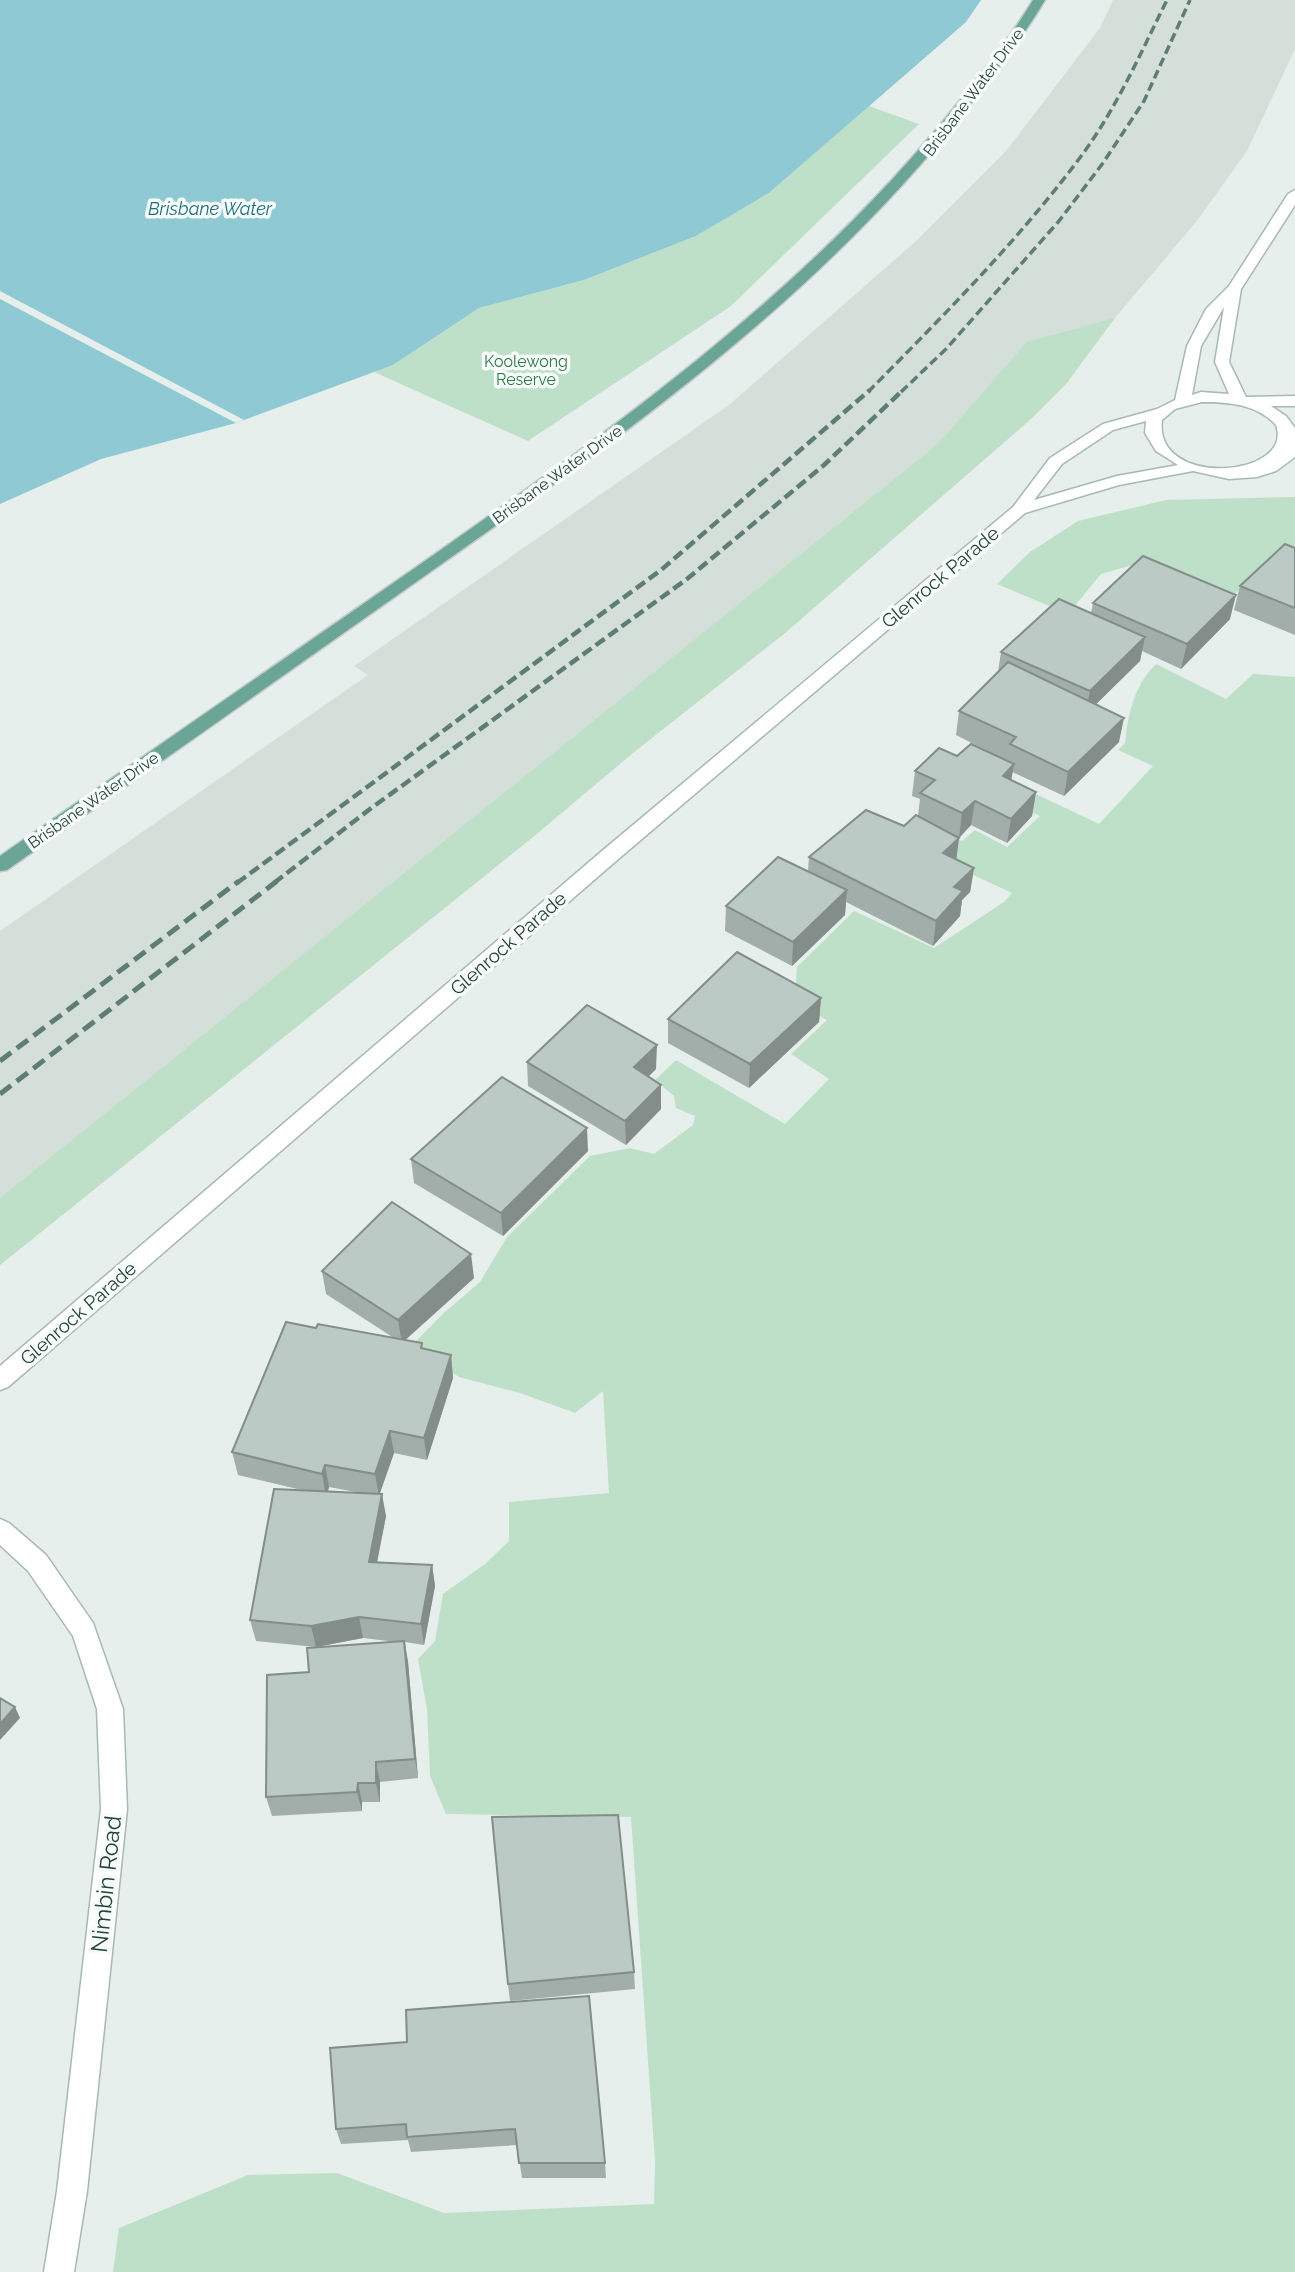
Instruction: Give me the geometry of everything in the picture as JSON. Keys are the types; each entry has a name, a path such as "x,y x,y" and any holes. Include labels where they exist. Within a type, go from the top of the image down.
{"main road":[{"name":"Brisbane Water Drive","path":"0,865 575,462 756,320 821,263 909,174 951,125 1039,0"}],"street":[{"path":"1183,400 1194,346 1213,309 1234,289 1295,194"},
{"path":"1234,289 1222,362 1244,401"},
{"name":"Glenrock Parade","path":"0,1380 609,856 1019,510 1056,461 1108,427 1158,413 1183,400 1201,397 1244,401 1295,401"},
{"name":"Glenrock Parade","path":"1244,401 1269,410 1283,421 1293,434 1293,446 1288,455 1265,470"},
{"name":"Glenrock Parade","path":"1158,413 1152,424 1153,436 1160,448 1174,459 1192,467 1229,475 1265,470 1295,471"},
{"name":"Glenrock Parade","path":"1019,510 1117,481 1192,467"},
{"name":"Nimbin Road","path":"0,1530 37,1563 84,1631 110,1709 114,1809 72,2191 59,2272"}],"shaded area":[{"path":"1113,0 1295,0 1295,49 1247,151 1196,222 1108,326 1066,384 1032,418 785,633 0,1265 0,931 368,675 354,666 729,405 915,242 1006,151 1100,28"}],"green space":[{"name":"Koolewong Reserve","path":"869,106 919,124 731,306 528,441 374,372 393,365 479,308 584,280 696,236 769,193"},
{"path":"1115,318 1066,384 1032,418 785,633 0,1265 0,1198 938,444 1027,342"},
{"path":"1295,497 1295,562 1268,563 1229,600 1143,562 1101,574 1068,614 997,584 1030,552 1078,521 1166,500"},
{"path":"1156,664 1226,699 1253,674 1295,677 1295,2272 113,2272 119,2228 248,2175 337,2173 444,2213 654,2204 655,2161 631,1817 446,1814 430,1776 427,1709 418,1659 435,1641 443,1594 485,1564 509,1541 509,1502 609,1493 603,1391 575,1413 520,1393 459,1377 412,1345 480,1282 507,1237 590,1156 630,1148 654,1154 693,1125 695,1116 676,1108 674,1096 655,1080 676,1060 785,1124 829,1079 791,1054 827,1020 795,1002 797,967 854,911 934,948 1004,902 1012,893 956,867 916,838 928,825 962,841 975,830 1007,847 1040,816 1005,800 1019,786 1099,824 1153,766 1118,750 1125,743 1130,711 1137,691"}],"water":[{"name":"Brisbane Water","path":"0,0 981,0 966,22 769,193 696,236 584,280 479,308 393,365 236,423 101,459 0,504"}],"pier":[{"path":"0,291 244,420 236,423 0,299"}],"building":[{"path":"1285,544 1295,548 1295,608 1240,586"},
{"path":"1143,556 1236,595 1187,644 1093,603"},
{"path":"1059,599 1145,637 1090,691 1001,652"},
{"path":"1008,662 1124,718 1068,772 1010,744 1016,737 959,711"},
{"path":"971,744 1014,764 1003,776 1036,792 1011,819 975,801 962,813 920,793 935,780 915,771 939,748 957,756"},
{"path":"866,810 904,826 916,815 959,838 943,853 974,868 954,887 963,891 936,921 809,857"},
{"path":"778,857 847,890 793,942 726,906"},
{"path":"737,952 821,998 750,1064 668,1019"},
{"path":"587,1005 657,1045 634,1067 661,1085 625,1121 527,1062"},
{"path":"502,1077 587,1128 501,1213 411,1159"},
{"path":"392,1202 471,1254 398,1320 322,1271"},
{"path":"286,1322 316,1328 318,1324 422,1343 421,1348 451,1355 424,1438 390,1431 375,1474 325,1465 322,1474 232,1452"},
{"path":"274,1489 382,1494 369,1562 432,1565 421,1624 359,1617 311,1626 250,1620"},
{"path":"404,1641 415,1759 376,1762 376,1783 358,1783 357,1792 266,1797 267,1675 309,1672 307,1648"},
{"path":"0,1698 15,1707 0,1724"},
{"path":"618,1815 634,1972 508,1984 492,1817"},
{"path":"589,1996 605,2163 519,2163 515,2129 407,2137 406,2124 336,2129 330,2048 407,2042 406,2010"}],"railway":[{"path":"870,390 1004,250 1079,159 1116,101 1167,0"},
{"path":"901,392 946,349 1059,221 1103,163 1144,101 1190,0"},
{"path":"237,883 661,570 870,390"},
{"path":"274,883 370,809 687,579 824,465 903,390"},
{"path":"0,1061 239,881"},
{"path":"0,1094 277,881"}]}
